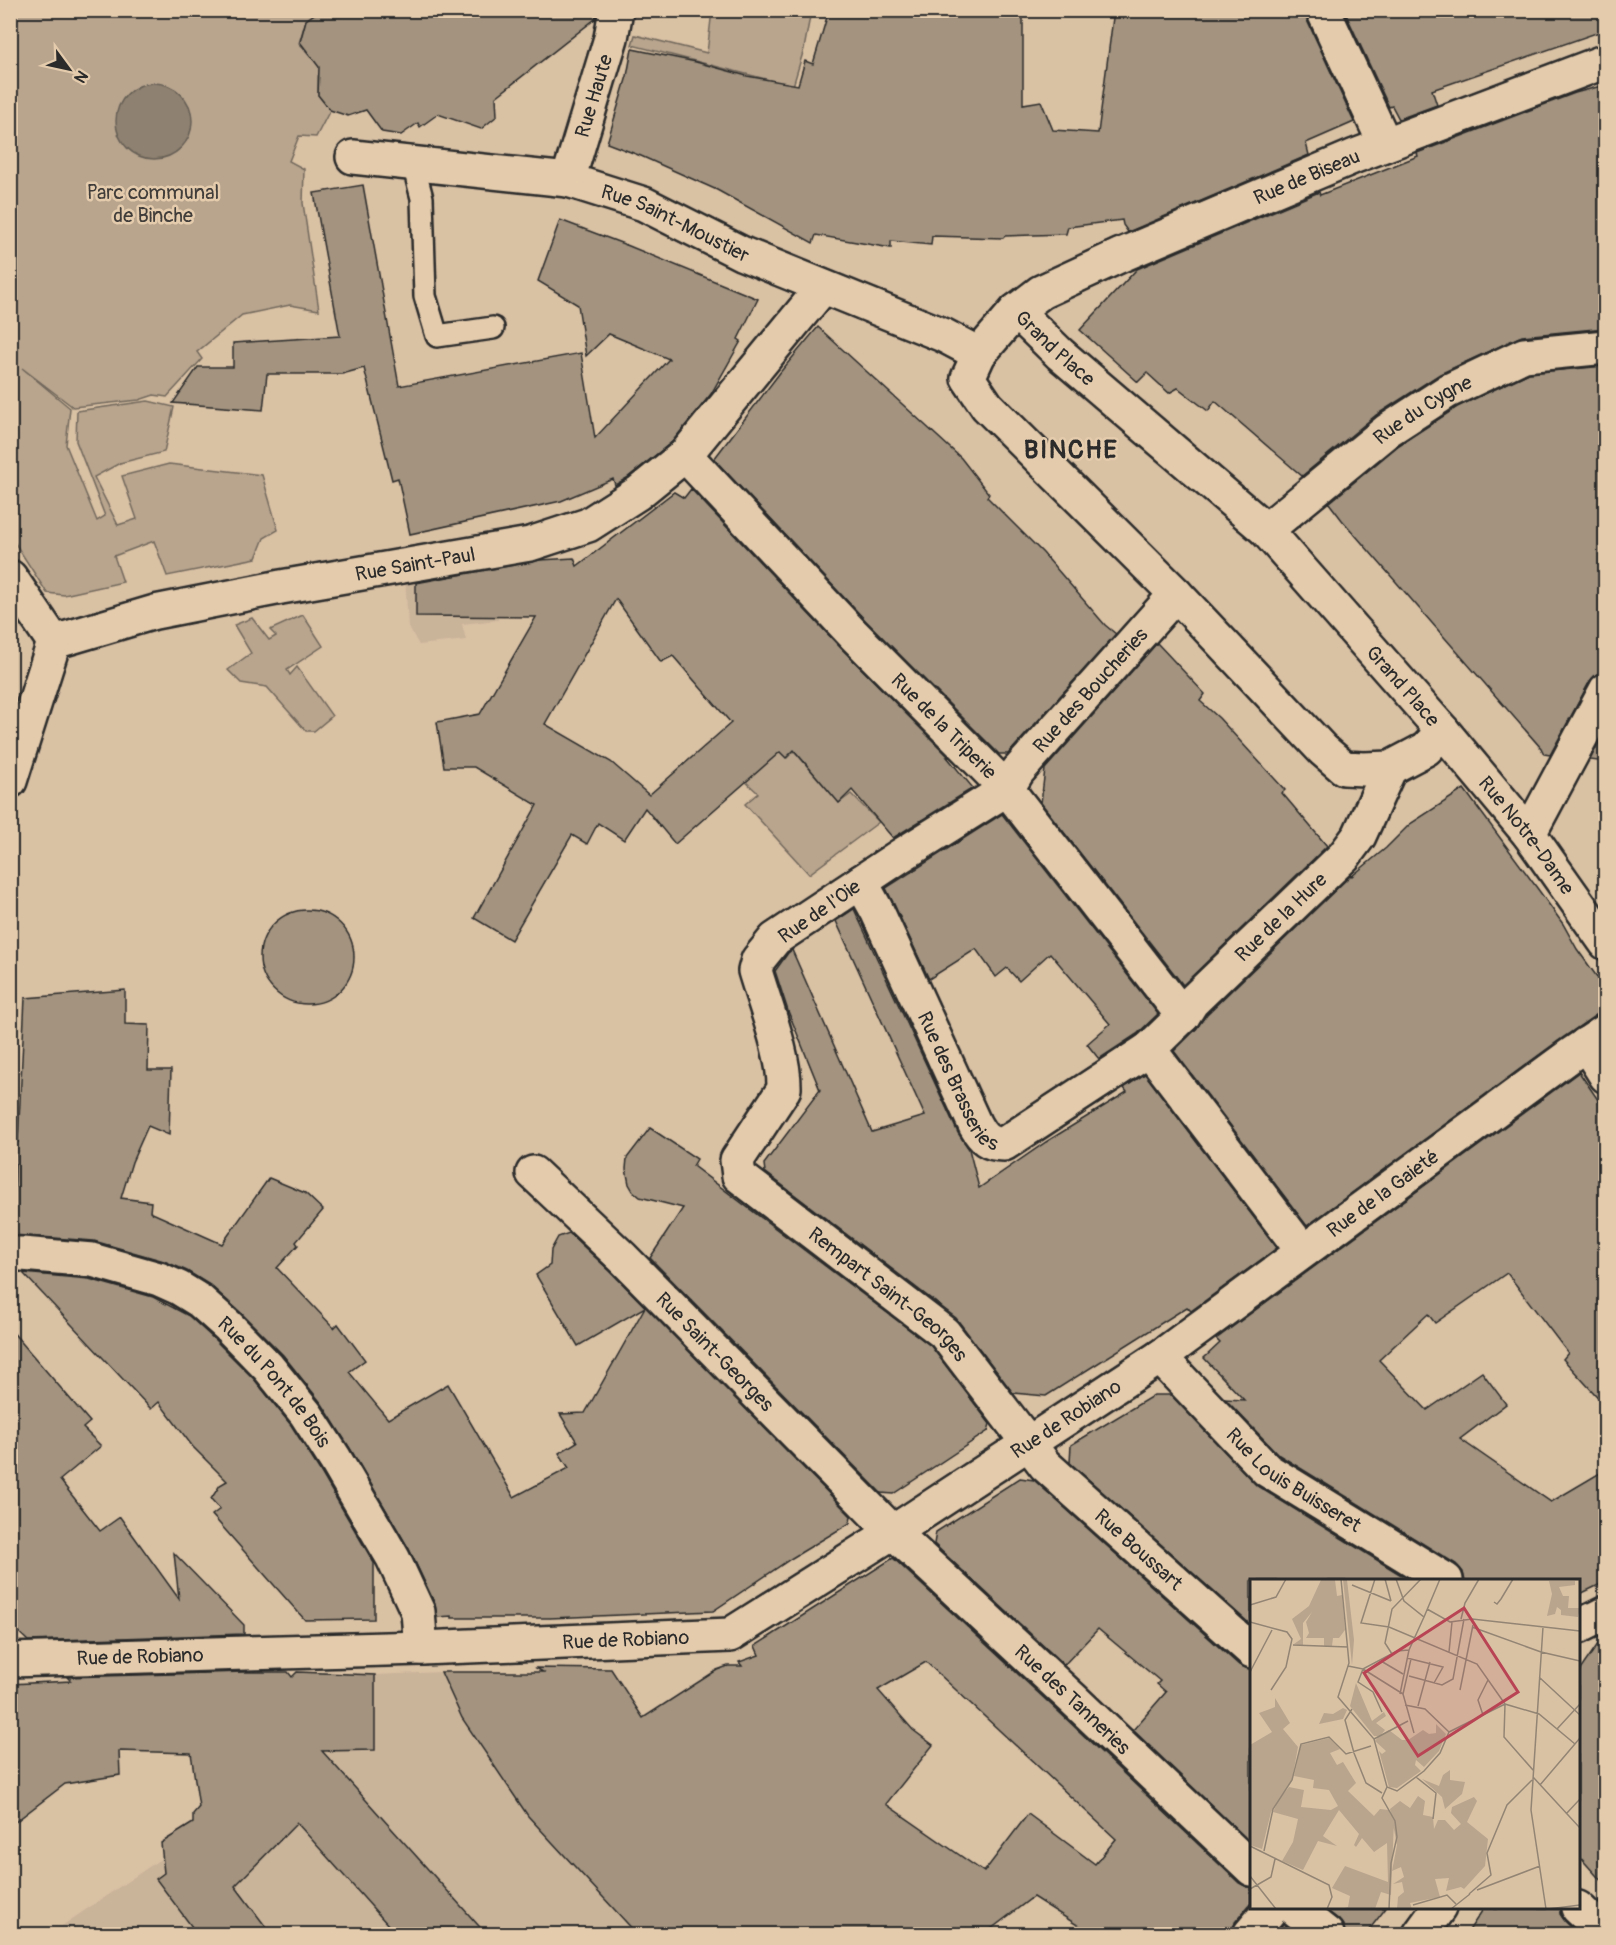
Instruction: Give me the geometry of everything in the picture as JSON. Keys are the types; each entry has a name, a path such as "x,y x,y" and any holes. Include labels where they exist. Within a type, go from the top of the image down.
{"street":[{"name":"Rue Haute","path":"568,180 611,38 616,10"},
{"path":"1323,10 1386,144"},
{"name":"Rue de Biseau","path":"1016,310 1041,292 1119,256 1386,144 1605,61"},
{"name":"Rue Saint-Moustier","path":"353,157 568,180 644,204 743,254 943,335 979,354"},
{"name":"Rue Saint-Paul","path":"54,642 155,612 281,587 530,544 588,525 638,493 685,455 823,286"},
{"name":"Grand Place","path":"1016,310 1060,354 1266,530 1443,731 1426,749 1390,768 1344,768 1323,750 1176,594 987,406 968,378 979,354 1016,310"},
{"name":"Rue du Cygne","path":"1266,530 1388,430 1448,391 1524,355 1605,347"},
{"name":"Rue de la Triperie","path":"685,455 853,634 1007,789 1183,1016"},
{"path":"10,577 54,642 10,782"},
{"name":"Rue des Boucheries","path":"1007,789 1018,771 1176,594"},
{"path":"1529,834 1605,690"},
{"name":"Rue Notre-Dame","path":"1443,731 1529,834 1605,943"},
{"name":"Rue de la Hure","path":"1149,1049 1183,1016 1192,1002 1344,856 1359,836 1390,768"},
{"name":"Rue de l'Oie","path":"737,1160 784,1089 781,1059 755,971 759,960 775,939 1007,789"},
{"name":"Rue des Brasseries","path":"861,882 877,911 975,1125 982,1136 994,1144 1005,1144 1149,1049"},
{"path":"1596,1038 1605,1076"},
{"name":"Rue de la Gaieté","path":"1160,1357 1302,1250 1596,1038"},
{"path":"1149,1049 1302,1250"},
{"name":"Rempart Saint-Georges","path":"737,1160 739,1176 944,1333 1029,1444"},
{"name":"Rue Saint-Georges","path":"533,1173 623,1257 893,1533"},
{"name":"Rue du Pont de Bois","path":"10,1254 92,1260 159,1279 200,1301 228,1326 268,1367 306,1414 335,1459 393,1558 418,1612 421,1648"},
{"name":"Rue de Robiano","path":"10,1660 421,1648 730,1635 893,1533 1160,1357"},
{"name":"Rue Louis Buisseret","path":"1160,1357 1267,1470 1443,1579"},
{"name":"Rue Boussart","path":"1029,1444 1045,1465 1250,1650"},
{"name":"Rue des Tanneries","path":"893,1533 1073,1698 1250,1868"},
{"path":"1580,1626 1605,1613"},
{"path":"1250,1935 1271,1909"},
{"path":"1295,1909 1327,1935"},
{"path":"1420,1935 1438,1909"},
{"path":"1579,1909 1605,1934"}],"lane":[{"path":"413,164 423,198 425,296 437,336 493,328"}],"shaded area":[{"path":"154,83 168,86 181,94 189,107 192,121 189,135 181,148 168,156 154,159 140,156 127,148 119,135 116,121 119,107 127,94 140,86"},
{"path":"491,567 498,620 462,624 466,640 419,645 408,626 405,576"},
{"path":"441,1672 462,1718 528,1816 636,1934 50,1934 193,1837 296,1763 332,1747 332,1751 375,1750 375,1675"}],"green space":[{"name":"Parc communal de Binche","path":"11,11 320,11 306,20 299,43 314,60 327,59 328,62 318,76 318,95 330,110 316,137 299,136 289,161 304,169 303,203 319,310 290,305 242,315 197,352 202,359 167,397 154,395 139,400 73,407 22,368 70,408 66,445 97,521 105,516 76,441 77,411 148,401 174,407 164,452 120,463 94,477 118,525 137,519 122,476 169,464 262,475 278,530 264,538 256,558 167,576 154,541 114,556 123,582 64,595 47,593 11,537"},
{"path":"712,11 811,11 804,49 793,86 632,45 635,35 707,53"},
{"path":"303,615 323,646 287,670 290,675 297,667 332,716 314,731 306,731 267,687 241,683 228,670 251,653 234,625 252,618 269,640 276,636 270,630"},
{"path":"774,745 787,758 794,751 839,803 851,794 879,822 809,874 745,804 758,793 746,782"}],"building":[{"path":"320,10 597,10 595,19 496,97 497,116 481,129 438,114 420,127 418,123 401,135 382,132 366,110 348,116 330,110 318,95 319,67 300,42 306,20"},
{"path":"829,10 1023,10 1023,104 1041,101 1053,130 1098,133 1114,10 1305,10 1306,18 1354,122 1306,143 1309,155 1128,232 1122,220 1068,227 1066,234 1005,236 1003,238 932,236 931,245 891,241 891,248 816,235 813,243 717,190 607,143 627,76 632,49 696,62 747,76 798,85 805,61 813,64"},
{"path":"1344,10 1605,10 1605,30 1432,90 1437,105 1399,119 1392,106 1389,107"},
{"path":"1605,85 1605,328 1522,336 1440,374 1376,415 1302,476 1215,401 1208,411 1178,388 1169,393 1147,373 1138,382 1080,330 1137,269 1319,192 1320,195 1418,156 1417,153 1575,93"},
{"path":"363,185 399,386 581,353 595,438 669,359 609,334 586,356 578,305 538,281 560,220 758,299 738,339 741,341 711,394 672,442 627,478 615,485 613,479 561,501 410,534 398,478 392,480 364,368 342,374 267,374 263,410 173,403 198,367 233,367 233,343 340,336 314,193"},
{"path":"818,327 961,458 989,494 987,497 1043,553 1105,625 1116,634 1008,754 999,754 866,621 714,459"},
{"path":"1605,366 1605,671 1597,674 1590,681 1550,755 1544,754 1329,503 1399,445 1457,407 1529,373"},
{"path":"691,489 840,647 949,757 947,757 973,788 893,838 852,790 839,803 794,750 786,758 780,752 675,844 645,808 624,840 598,823 587,844 572,835 511,940 474,918 537,805 474,767 444,767 437,722 480,714 536,617 416,616 416,583 540,560 574,558 577,566 674,492 684,498","holes":["616,599 661,662 673,656 731,723 649,795 611,762 545,724"]},
{"path":"1157,643 1205,694 1200,701 1219,718 1285,790 1282,793 1327,846 1183,985 1041,803 1045,769"},
{"path":"1605,731 1605,762 1590,760"},
{"path":"1464,789 1563,924 1577,949 1605,988 1605,1012 1596,1015 1558,1041 1307,1226 1174,1051 1207,1014 1351,875 1386,848 1410,824"},
{"path":"1002,814 1158,1014 1137,1034 1099,1059 1087,1044 1110,1024 1050,953 1019,981 1007,968 996,977 976,949 929,979 886,888"},
{"path":"854,909 958,1133 969,1149 979,1188 1046,1142 1127,1092 1124,1088 1145,1074 1277,1248 1191,1311 1187,1307 1046,1396 1013,1393 956,1318 765,1172 764,1164 820,1090 788,1011 775,971 792,950 872,1132 925,1116 836,921"},
{"path":"307,910 325,914 340,924 350,939 354,957 350,975 340,990 325,1000 307,1004 289,1000 274,990 264,975 260,957 264,939 274,924 289,914"},
{"path":"125,990 125,1024 149,1025 148,1070 171,1070 169,1135 148,1126 132,1162 121,1198 151,1202 150,1212 222,1244 269,1178 305,1193 323,1210 296,1242 298,1245 277,1268 334,1328 338,1324 365,1360 349,1372 388,1419 448,1384 514,1497 569,1468 559,1453 577,1442 560,1414 585,1413 645,1307 578,1346 536,1275 550,1265 551,1250 558,1237 569,1233 610,1271 851,1516 850,1523 792,1558 713,1611 550,1618 437,1617 435,1604 409,1549 322,1404 283,1355 240,1312 210,1285 164,1261 94,1241 13,1235 25,998"},
{"path":"1579,1072 1605,1110 1605,1405 1563,1359 1568,1353 1507,1273 1435,1323 1428,1314 1379,1360 1427,1410 1482,1372 1506,1404 1460,1439 1551,1502 1605,1470 1605,1582 1580,1594 1580,1579 1465,1579 1463,1572 1456,1564 1279,1455 1225,1399 1244,1400 1204,1358 1220,1343 1216,1339"},
{"path":"650,1128 697,1159 693,1166 931,1346 990,1424 988,1431 893,1494 881,1493 650,1258 683,1208 640,1197 629,1184 626,1169 627,1158"},
{"path":"23,1273 89,1279 153,1297 189,1316 215,1340 254,1379 291,1425 374,1563 374,1619 305,1620 212,1515 220,1509 211,1499 220,1485 227,1481 193,1447 159,1402 151,1409"},
{"path":"10,1329 90,1422 83,1428 101,1446 60,1480 100,1531 120,1517 179,1599 174,1553 244,1625 244,1634 28,1641 10,1624"},
{"path":"1154,1395 1171,1395 1257,1486 1408,1579 1250,1579 1250,1624 1070,1463 1071,1445"},
{"path":"1020,1478 1034,1480 1239,1665 1250,1669 1250,1842 1133,1730 1166,1692 1157,1684 1160,1681 1098,1629 1064,1665 934,1544 936,1532"},
{"path":"893,1558 1239,1883 1250,1887 1250,1904 1235,1922 1232,1935 1093,1935 1033,1897 983,1935 638,1935 528,1816 462,1718 441,1672 543,1672 536,1668 611,1669 643,1718 717,1670 728,1666 742,1666 739,1662 759,1655 755,1646","holes":["926,1662 1116,1839 1095,1864 1028,1814 984,1872 886,1804 933,1745 913,1730 878,1690"]},
{"path":"1605,1634 1605,1885 1580,1857 1580,1670"},
{"path":"288,1672 292,1677 297,1672 375,1675 375,1750 322,1751 487,1935 397,1935 297,1823 235,1886 272,1935 198,1935 156,1879 164,1873 161,1843 193,1823 193,1814 199,1807 191,1753 119,1751 120,1775 65,1784 10,1826 10,1684 71,1681 67,1677"},
{"path":"1325,1909 1385,1909 1365,1935 1345,1935 1344,1927"},
{"path":"1483,1909 1560,1909 1560,1914 1565,1921 1579,1935 1466,1935"},
{"path":"1283,1924 1297,1935 1274,1935"}],"district":[{"name":"BINCHE","path":"1071,449"}]}
